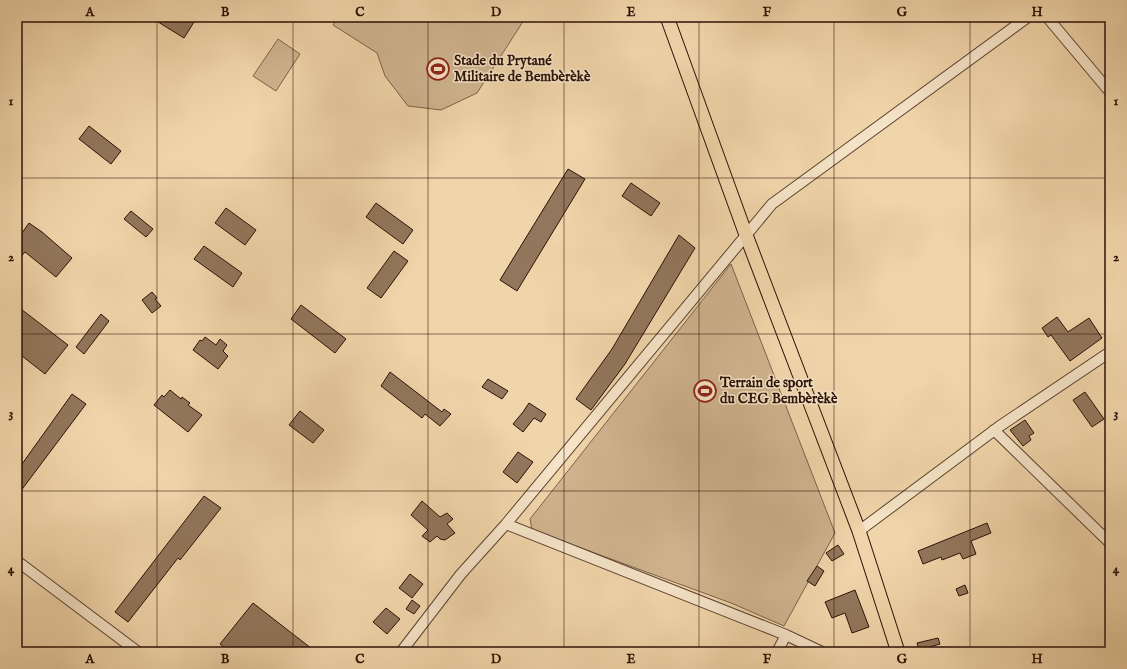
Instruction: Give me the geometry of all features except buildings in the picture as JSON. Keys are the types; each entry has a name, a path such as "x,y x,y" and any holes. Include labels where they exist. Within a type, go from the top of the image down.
{"main road":[{"path":"667,17 746,236 859,531 898,652"}],"street":[{"path":"401,652 461,574 506,524 772,204 1028,17"},
{"path":"1047,17 1110,92"},
{"path":"859,531 994,430 1110,352"},
{"path":"994,430 1110,543"},
{"path":"506,524 786,635 822,652"},
{"path":"17,561 138,652"},
{"path":"777,652 786,635"}],"shaded area":[{"name":"Stade du Prytané Militaire de Bembèrèkè","path":"338,17 526,17 477,93 441,110 408,106 385,76 377,53 333,25"},
{"path":"278,39 300,54 276,91 253,76"},
{"name":"Terrain de sport du CEG Bembèrèkè","path":"731,264 835,533 784,626 731,603 532,530 530,519"}],"place":[{"name":"Stade du Prytané Militaire de Bembèrèkè","path":"438,69"},
{"name":"Terrain de sport du CEG Bembèrèkè","path":"705,391"}]}
